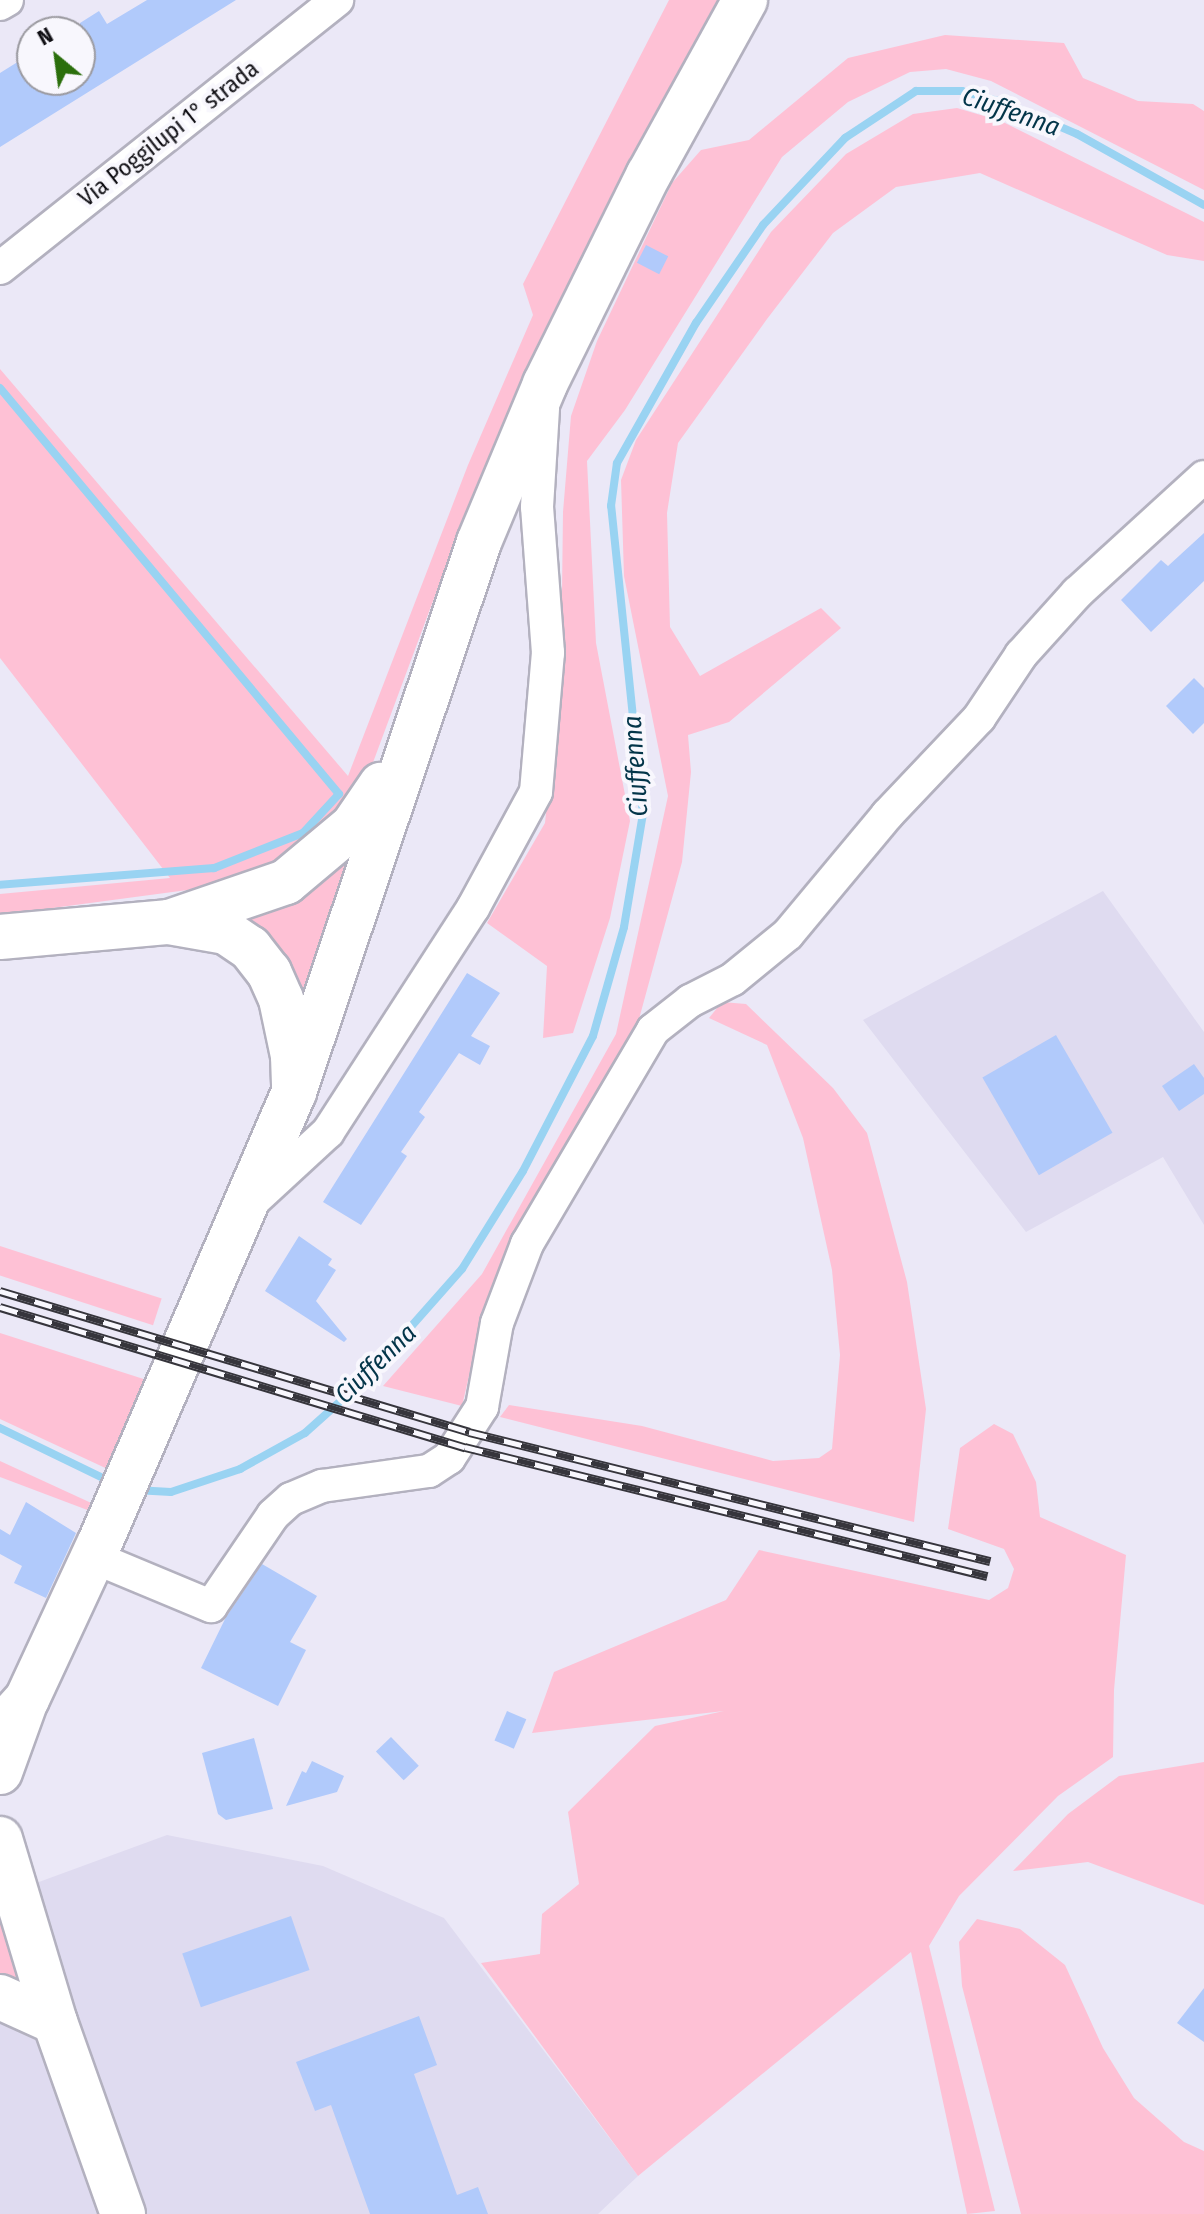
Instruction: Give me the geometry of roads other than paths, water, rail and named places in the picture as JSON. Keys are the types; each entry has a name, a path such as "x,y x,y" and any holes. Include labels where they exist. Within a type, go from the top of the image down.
{"main road":[{"path":"0,1772 13,1714 102,1538 294,1092 407,746 479,542 545,384 649,174 745,0"},
{"path":"0,937 169,922 286,882 353,826 407,746"},
{"path":"169,922 226,932 269,972 289,1033 294,1092"},
{"path":"0,1839 55,2022 123,2214"},
{"path":"0,1997 55,2022"}],"street":[{"path":"0,4 7,0"},
{"name":"Via Poggilupi 1° strada","path":"0,268 337,0"},
{"path":"245,1209 328,1132 473,908 536,792 548,653 537,507 545,384"},
{"path":"102,1538 211,1606 273,1515 291,1499 322,1486 429,1471 449,1458 482,1407 497,1323 527,1244 653,1030 690,1001 733,979 788,934 887,815 979,718 1021,655 1077,593 1204,477"}],"waterway":[{"name":"Ciuffenna","path":"135,1490 171,1492 240,1469 305,1433 362,1382 462,1269 523,1171 593,1036 624,927 643,814 611,506 617,463 696,323 763,225 845,138 916,91 962,91 1005,103 1077,134 1204,205"},
{"path":"0,388 339,794 303,833 214,868 0,885"},
{"name":"Ciuffenna","path":"0,1428 111,1482"}],"railway":[{"path":"0,1291 469,1432 990,1561"},
{"path":"0,1307 465,1447 987,1576"}]}
